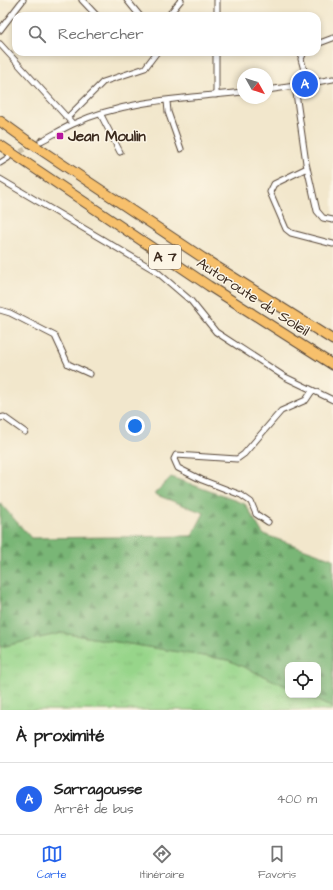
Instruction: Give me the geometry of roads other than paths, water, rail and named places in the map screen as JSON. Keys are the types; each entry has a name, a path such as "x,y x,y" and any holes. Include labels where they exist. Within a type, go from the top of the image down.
{"highway":[{"name":"Autoroute du Soleil","path":"0,121 29,142 197,253 333,340"},
{"name":"Autoroute du Soleil","path":"0,145 209,286 333,365"}],"street":[{"path":"14,12 23,0"},
{"path":"82,0 93,12"},
{"path":"126,0 136,12"},
{"path":"171,12 181,0"},
{"path":"217,0 217,12"},
{"path":"0,30 12,14"},
{"path":"321,42 333,38"},
{"path":"0,44 73,124"},
{"path":"68,117 103,82 145,68 155,56"},
{"path":"216,56 216,95"},
{"path":"303,56 308,84"},
{"path":"273,89 333,79"},
{"path":"295,86 307,168 317,211 323,218 333,220"},
{"path":"41,141 73,124 101,115 168,100 237,93"},
{"path":"168,100 168,112 181,149"},
{"path":"101,115 120,152"},
{"path":"0,163 8,158"},
{"path":"307,168 274,184 270,192 284,226 291,233 333,244"},
{"path":"0,179 156,271 191,301 216,332 285,377 333,400"},
{"path":"0,310 55,336 68,364 90,374"},
{"path":"268,522 256,514 251,502 241,495 202,480 178,468 174,459 176,454 188,454 237,459 244,454 281,411 306,400 312,391"},
{"path":"0,418 4,417 25,432"}],"tunnel":[{"path":"14,155 41,141"}],"place":[{"name":"Sarragousse","path":"305,84"},
{"name":"Jean Moulin","path":"60,136"}]}
